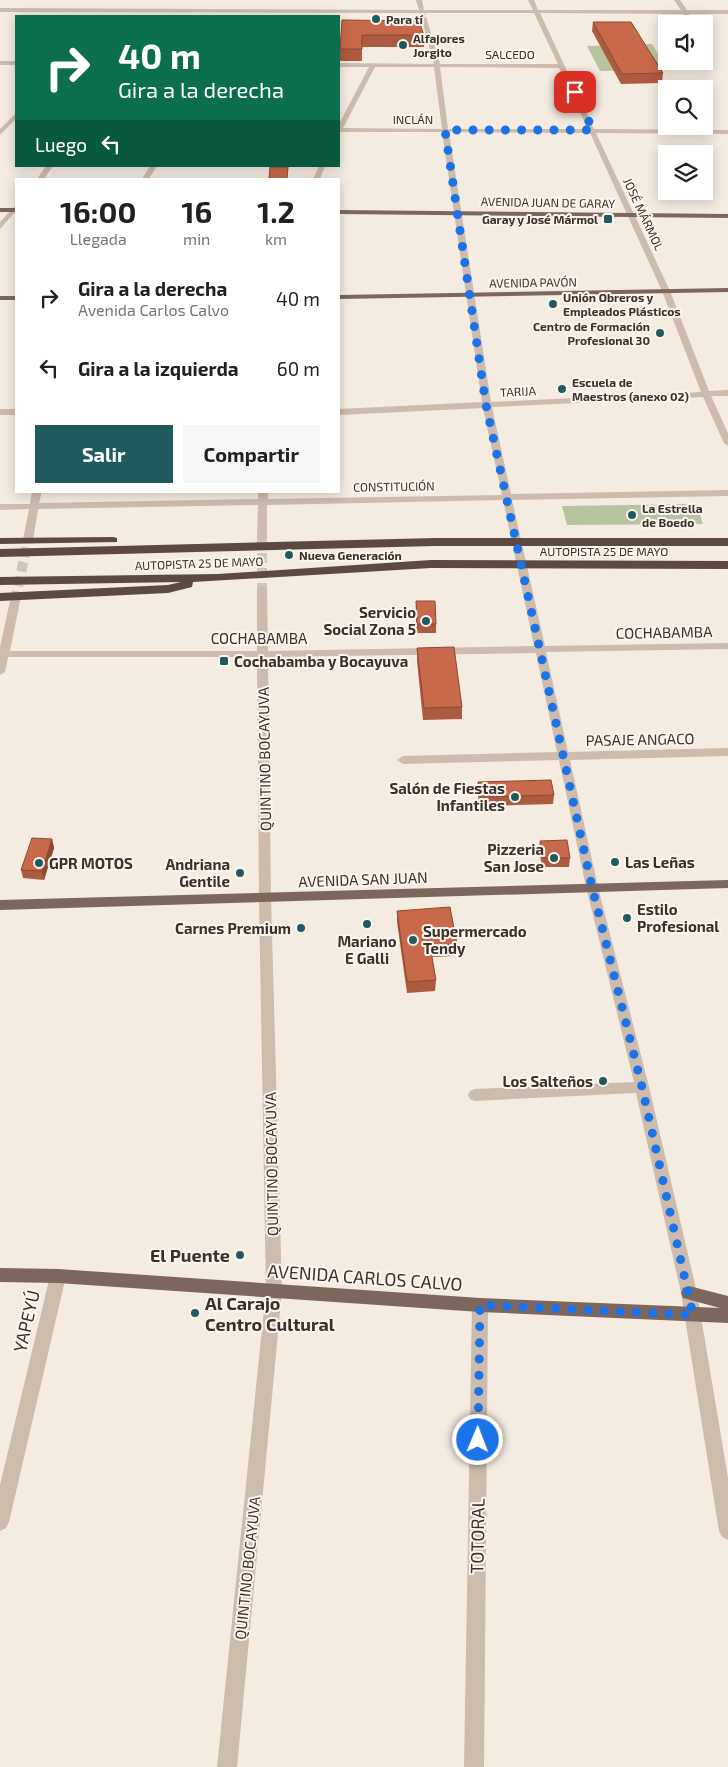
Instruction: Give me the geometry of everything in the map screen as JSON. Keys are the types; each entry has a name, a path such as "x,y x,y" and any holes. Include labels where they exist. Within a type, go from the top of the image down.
{"highway":[{"path":"0,541 112,540 357,544"},
{"name":"AUTOPISTA 25 DE MAYO","path":"0,553 357,544 728,542"},
{"name":"AUTOPISTA 25 DE MAYO","path":"0,581 218,578 431,564 728,565"},
{"path":"0,597 168,589 218,578"}],"main road":[{"path":"0,210 15,209"},
{"name":"AVENIDA JUAN DE GARAY","path":"340,212 728,216"},
{"name":"AVENIDA PAVÓN","path":"340,297 728,290"},
{"path":"0,298 15,298"},
{"name":"AVENIDA SAN JUAN","path":"0,905 728,884"},
{"name":"AVENIDA CARLOS CALVO","path":"0,1275 58,1276 480,1305 728,1316"},
{"path":"689,1293 728,1303"}],"street":[{"path":"419,0 424,11 437,65 486,405 562,756 592,887 642,1087 689,1293 728,1531"},
{"name":"JOSÉ MÁRMOL","path":"531,0 593,130 666,291 706,394 728,442"},
{"path":"677,0 688,15"},
{"path":"263,14 270,3"},
{"path":"0,10 114,7 263,14 424,11 728,12"},
{"path":"107,15 114,7"},
{"path":"0,63 15,63"},
{"name":"SALCEDO","path":"340,65 562,66"},
{"path":"340,128 373,65"},
{"path":"1,130 15,116"},
{"path":"1,130 15,128"},
{"name":"INCLÁN","path":"340,130 728,132"},
{"path":"41,178 49,167"},
{"path":"146,178 153,167"},
{"path":"0,227 15,209"},
{"name":"TARIJA","path":"340,412 728,393"},
{"path":"0,412 15,412"},
{"path":"28,540 37,493"},
{"name":"CONSTITUCIÓN","path":"0,507 263,496 728,494"},
{"path":"262,538 263,496"},
{"name":"QUINTINO BOCAYUVA","path":"227,1767 274,1290 265,898 262,589"},
{"path":"0,672 2,654 15,601"},
{"name":"COCHABAMBA","path":"2,654 262,654 728,646"},
{"name":"PASAJE ANGACO","path":"403,760 728,752"},
{"path":"475,1095 642,1087"},
{"name":"YAPEYÚ","path":"0,1522 58,1276"},
{"name":"TOTORAL","path":"474,1767 480,1305"}],"green space":[{"path":"652,44 658,54 658,70 668,70 600,71 587,46"},
{"name":"La Estrella de Boedo","path":"696,504 703,524 567,525 562,506"}],"building":[{"path":"342,20 419,21 424,35 362,35 362,49 340,49"},
{"path":"593,22 631,22 658,65 658,70 661,70 663,73 622,74"},
{"path":"270,167 288,167 287,178 269,178"},
{"path":"416,601 435,601 436,624 417,624"},
{"path":"454,647 462,707 424,708 417,648"},
{"path":"551,780 554,795 480,797 478,782"},
{"path":"32,838 52,839 42,871 21,870"},
{"path":"567,840 570,858 543,858 540,841"},
{"path":"450,907 457,944 430,946 436,980 407,982 397,911"}],"tunnel":[{"path":"262,538 262,589"},
{"path":"15,601 28,540"}],"place":[{"name":"Para tí","path":"376,19"},
{"name":"Alfajores Jorgito","path":"403,45"},
{"name":"Garay y José Mármol","path":"608,219"},
{"name":"Unión Obreros y Empleados Plásticos","path":"553,304"},
{"name":"Centro de Formación Profesional 30","path":"660,333"},
{"name":"Escuela de Maestros (anexo 02)","path":"562,389"},
{"name":"La Estrella de Boedo","path":"632,515"},
{"name":"Nueva Generación","path":"289,555"},
{"name":"Servicio Social Zona 5","path":"426,621"},
{"name":"Cochabamba y Bocayuva","path":"224,661"},
{"name":"Salón de Fiestas Infantiles","path":"515,797"},
{"name":"Pizzeria San Jose","path":"554,858"},
{"name":"Las Leñas","path":"615,862"},
{"name":"GPR MOTOS","path":"39,863"},
{"name":"Andriana Gentile","path":"240,873"},
{"name":"Estilo Profesional","path":"627,918"},
{"name":"Mariano E Galli","path":"367,924"},
{"name":"Carnes Premium","path":"301,928"},
{"name":"Supermercado Tendy","path":"413,940"},
{"name":"Los Salteños","path":"603,1081"},
{"name":"El Puente","path":"240,1255"},
{"name":"Al Carajo Centro Cultural","path":"195,1313"}],"route":[{"path":"478,1440 480,1305 693,1315 642,1087 592,887 562,756 486,405 445,130 593,130 575,92"}]}
